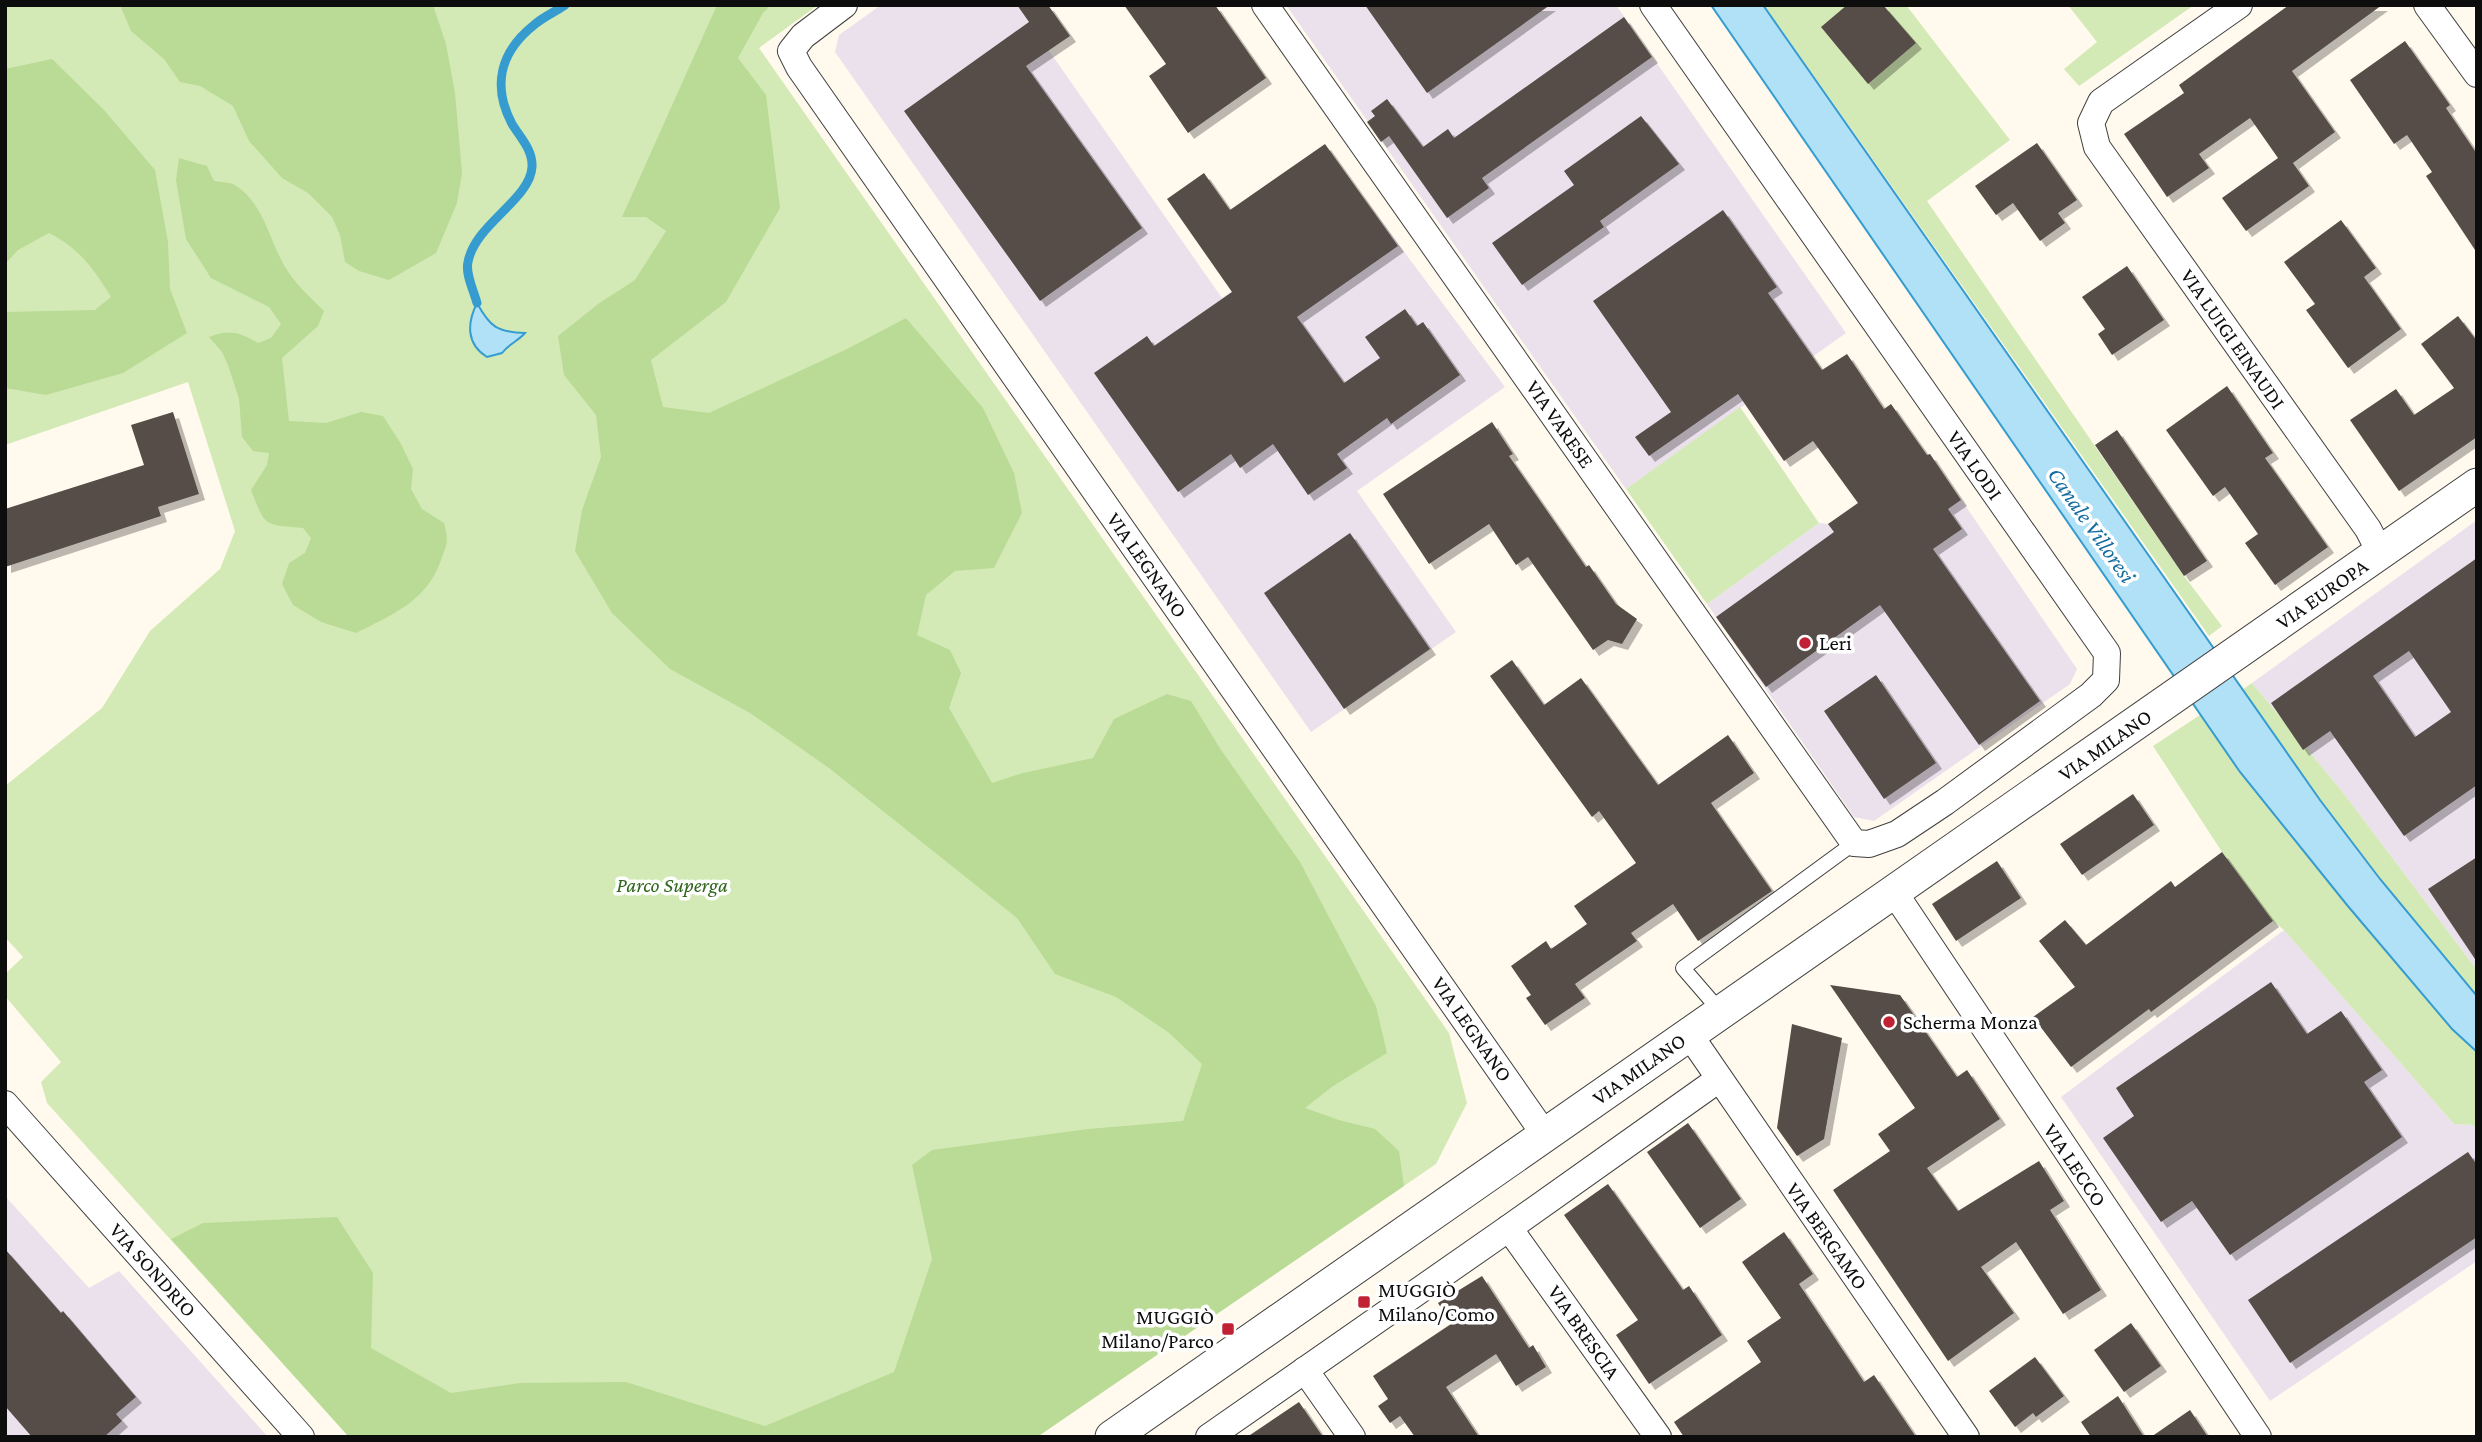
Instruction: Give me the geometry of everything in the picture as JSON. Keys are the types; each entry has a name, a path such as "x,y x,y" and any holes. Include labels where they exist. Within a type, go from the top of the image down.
{"street":[{"name":"VIA LEGNANO","path":"844,5 803,36 791,51 799,67 1545,1135"},
{"name":"VIA VARESE","path":"1265,5 1854,843"},
{"name":"VIA LODI","path":"1653,5 2107,653 2106,680 2091,695 1897,834 1869,844 1854,843"},
{"name":"VIA LUIGI EINAUDI","path":"2239,5 2101,102 2091,123 2097,147 2368,529 2380,552"},
{"path":"2427,5 2477,74"},
{"name":"VIA EUROPA","path":"2169,700 2477,485"},
{"name":"VIA MILANO","path":"1112,1437 2169,700"},
{"name":"VIA LECCO","path":"1894,892 2258,1437"},
{"name":"VIA BERGAMO","path":"1689,1034 1966,1437"},
{"path":"1209,1437 1719,1079"},
{"name":"VIA SONDRIO","path":"5,1104 301,1437"},
{"name":"VIA BRESCIA","path":"1509,1228 1657,1437"},
{"path":"1306,1370 1352,1437"}],"lane":[{"path":"1721,1012 1684,968 1854,843"}],"shaded area":[{"path":"881,5 1017,5 1222,298 1364,198 1505,387 1357,491 1456,632 1311,732 835,52 839,35"},
{"path":"1286,5 1616,5 1846,333 1626,489"},
{"path":"1930,454 2077,669 2070,684 1874,821 1854,817 1707,604 1819,523 1829,524"},
{"path":"2477,520 2477,970 2341,790 2252,683"},
{"path":"2284,930 2454,1124 2473,1125 2477,1129 2477,1261 2270,1401 2061,1097"},
{"path":"5,1196 89,1288 119,1271 268,1437 5,1437"}],"green space":[{"name":"Parco Superga","path":"5,5 818,5 759,48 1449,1033 1467,1103 1436,1164 1037,1437 349,1437 47,1103 41,1082 61,1062 5,996 5,974 23,957 5,937 5,786 102,708 150,631 220,569 235,531 188,382 5,445"},
{"path":"120,5 433,5 446,44 455,93 462,173 457,203 436,253 389,280 359,271 345,262 340,235 332,217 308,193 282,178 249,141 233,106 200,86 180,82 164,59 131,31"},
{"path":"717,5 771,5 763,13 738,58 766,95 780,208 726,302 651,360 663,407 709,413 847,349 906,318 983,408 1014,473 1022,513 994,568 955,571 926,595 917,635 950,650 961,673 949,708 992,783 1023,773 1093,758 1114,719 1167,694 1191,701 1221,750 1300,862 1376,1006 1387,1053 1333,1086 1305,1108 1375,1129 1399,1151 1404,1186 1037,1437 349,1437 171,1239 203,1223 337,1217 373,1273 371,1348 451,1393 520,1383 626,1382 765,1426 894,1372 932,1259 912,1165 932,1150 1088,1129 1183,1121 1202,1064 1168,1032 1116,997 1055,974 1017,918 829,768 750,713 670,669 612,613 575,551 582,510 601,457 596,415 564,375 558,336 598,304 635,280 666,231 646,217 622,217"},
{"path":"1764,5 1906,5 2010,140 1927,201 2184,576 2222,626 2209,636"},
{"path":"2068,5 2194,5 2079,86 2064,69 2097,42"},
{"path":"52,59 104,110 155,170 168,242 170,289 187,333 123,373 46,395 5,388 5,312 95,310 111,297 85,260 49,233 18,250 5,264 5,69"},
{"path":"179,158 207,166 214,181 233,184 245,193 259,211 288,272 324,311 318,326 282,358 289,421 326,423 361,412 383,416 413,469 411,489 422,509 444,523 446,546 427,586 407,605 356,633 321,622 293,605 282,584 289,563 305,553 311,538 303,528 280,526 263,518 251,490 267,465 269,453 253,451 242,437 239,399 228,365 222,352 209,337 234,333 258,343 271,338 281,324 269,307 211,278 186,239 176,180"},
{"path":"1740,407 1819,523 1707,604 1626,489"},
{"path":"2252,683 2341,790 2477,970 2477,996 2380,879 2320,800 2242,690"},
{"path":"2200,715 2264,802 2331,886 2425,998 2477,1052 2477,1129 2473,1125 2454,1124 2284,930 2273,921 2222,852 2153,746"}],"water":[{"name":"Canale Villoresi","path":"1711,5 1763,5 2320,800 2380,879 2477,996 2477,1052 2452,1029 2347,905 2240,772"},
{"path":"477,303 495,327 525,333 502,353 487,357 475,346 470,333 471,318"}],"building":[{"path":"1017,5 1048,5 1070,36 1026,66 1142,228 1040,301 904,111 1029,22"},
{"path":"1124,5 1215,5 1266,78 1188,133 1149,76 1166,64"},
{"path":"1365,5 1550,5 1427,93"},
{"path":"1847,5 1883,5 1916,43 1868,84 1821,27"},
{"path":"2289,5 2382,5 2292,71 2335,132 2293,163 2309,186 2246,231 2222,198 2278,158 2250,118 2199,154 2209,168 2167,197 2124,134 2184,93 2179,85"},
{"path":"1624,17 1652,57 1482,178 1489,188 1447,218 1389,136 1381,142 1367,122 1375,116 1371,111 1387,99 1423,147 1448,129 1454,138"},
{"path":"2405,41 2450,105 2446,108 2477,154 2477,253 2426,176 2432,172 2407,135 2394,144 2350,80"},
{"path":"1641,116 1679,164 1600,221 1604,227 1522,285 1492,243 1574,185 1564,171"},
{"path":"2037,143 2077,200 2058,213 2065,223 2040,241 2013,203 1996,215 1975,186"},
{"path":"1325,144 1398,246 1297,317 1344,383 1380,358 1365,337 1405,309 1417,326 1423,322 1460,375 1391,424 1387,418 1337,454 1347,468 1308,495 1273,444 1240,468 1231,454 1178,492 1094,373 1147,336 1154,346 1232,292 1167,199 1204,173 1230,210"},
{"path":"1723,210 1777,287 1768,293 1822,370 1847,354 1884,409 1891,404 1961,500 1948,509 1962,529 1933,549 2040,701 1979,745 1880,605 1766,687 1716,617 1834,532 1828,524 1858,503 1813,441 1784,461 1738,394 1649,456 1635,437 1671,412 1593,301"},
{"path":"2341,220 2376,268 2364,277 2401,329 2348,368 2306,310 2315,304 2284,262"},
{"path":"2127,266 2164,320 2112,355 2098,334 2105,329 2082,297"},
{"path":"2458,316 2477,341 2477,437 2399,491 2350,420 2396,389 2414,415 2454,388 2421,344"},
{"path":"2227,386 2273,453 2265,458 2328,547 2275,585 2245,543 2258,534 2225,487 2213,496 2166,430"},
{"path":"173,412 199,494 158,507 161,516 5,567 5,509 144,465 131,425"},
{"path":"1492,422 1513,454 1509,456 1586,567 1589,565 1616,604 1637,619 1622,644 1608,640 1593,650 1528,557 1516,565 1489,524 1429,564 1383,494"},
{"path":"2117,430 2207,561 2184,576 2095,445"},
{"path":"1350,533 1430,649 1344,709 1264,593"},
{"path":"2477,558 2477,785 2404,836 2330,731 2303,750 2271,703","holes":["2409,651 2451,712 2415,737 2373,676"]},
{"path":"1512,660 1544,705 1581,678 1658,785 1728,735 1754,773 1711,803 1772,891 1698,941 1673,904 1631,933 1637,941 1575,984 1585,998 1545,1025 1526,998 1531,995 1511,966 1546,941 1551,949 1587,924 1574,906 1636,863 1599,811 1592,817 1490,676"},
{"path":"1876,675 1936,763 1884,799 1824,711"},
{"path":"2133,794 2154,825 2082,875 2060,844"},
{"path":"2222,852 2273,921 2151,1012 2149,1009 2071,1067 2033,1017 2075,987 2039,941 2065,920 2086,945 2171,881 2175,887"},
{"path":"2477,857 2477,962 2428,889"},
{"path":"1997,861 2021,898 1956,941 1932,904"},
{"path":"2271,982 2307,1034 2341,1011 2382,1070 2364,1082 2402,1137 2230,1255 2192,1201 2161,1222 2103,1138 2134,1116 2116,1088"},
{"path":"1830,985 1900,995 1957,1077 1967,1070 2000,1119 1927,1168 1958,1211 2039,1161 2064,1201 2050,1210 2101,1290 2063,1314 2016,1242 1981,1267 2014,1313 1948,1361 1833,1190 1890,1151 1878,1134 1915,1108"},
{"path":"1792,1024 1842,1038 1824,1139 1797,1156 1777,1128"},
{"path":"1688,1123 1741,1199 1700,1228 1647,1152"},
{"path":"2468,1152 2477,1165 2477,1237 2290,1363 2248,1300"},
{"path":"1608,1184 1683,1290 1689,1286 1722,1335 1649,1384 1616,1335 1638,1320 1564,1215"},
{"path":"1784,1232 1813,1274 1799,1284 1864,1382 1874,1375 1916,1437 1684,1437 1674,1422 1761,1362 1747,1341 1781,1318 1742,1262"},
{"path":"5,1249 61,1313 63,1311 136,1397 116,1414 122,1421 104,1437 32,1437 5,1406"},
{"path":"1482,1276 1529,1348 1533,1345 1546,1367 1516,1386 1496,1354 1446,1387 1479,1437 1415,1437 1400,1416 1390,1423 1378,1406 1388,1399 1373,1376 1451,1324 1438,1303"},
{"path":"2131,1323 2161,1366 2124,1392 2094,1350"},
{"path":"2035,1357 2064,1396 2036,1417 2033,1413 2015,1427 1989,1391"},
{"path":"2118,1396 2144,1437 2091,1437 2081,1422"},
{"path":"1299,1402 1323,1437 1247,1437"},
{"path":"2190,1410 2208,1437 2151,1437"}],"waterway":[{"path":"477,303 468,272 473,248 522,190 532,167 528,149 506,110 501,83 503,70 507,58 522,35 565,5"}],"place":[{"name":"Leri","path":"1805,643"},
{"name":"Scherma Monza","path":"1889,1022"},
{"name":"MUGGIÒ Milano/Como","path":"1364,1302"},
{"name":"MUGGIÒ Milano/Parco","path":"1228,1329"}]}
